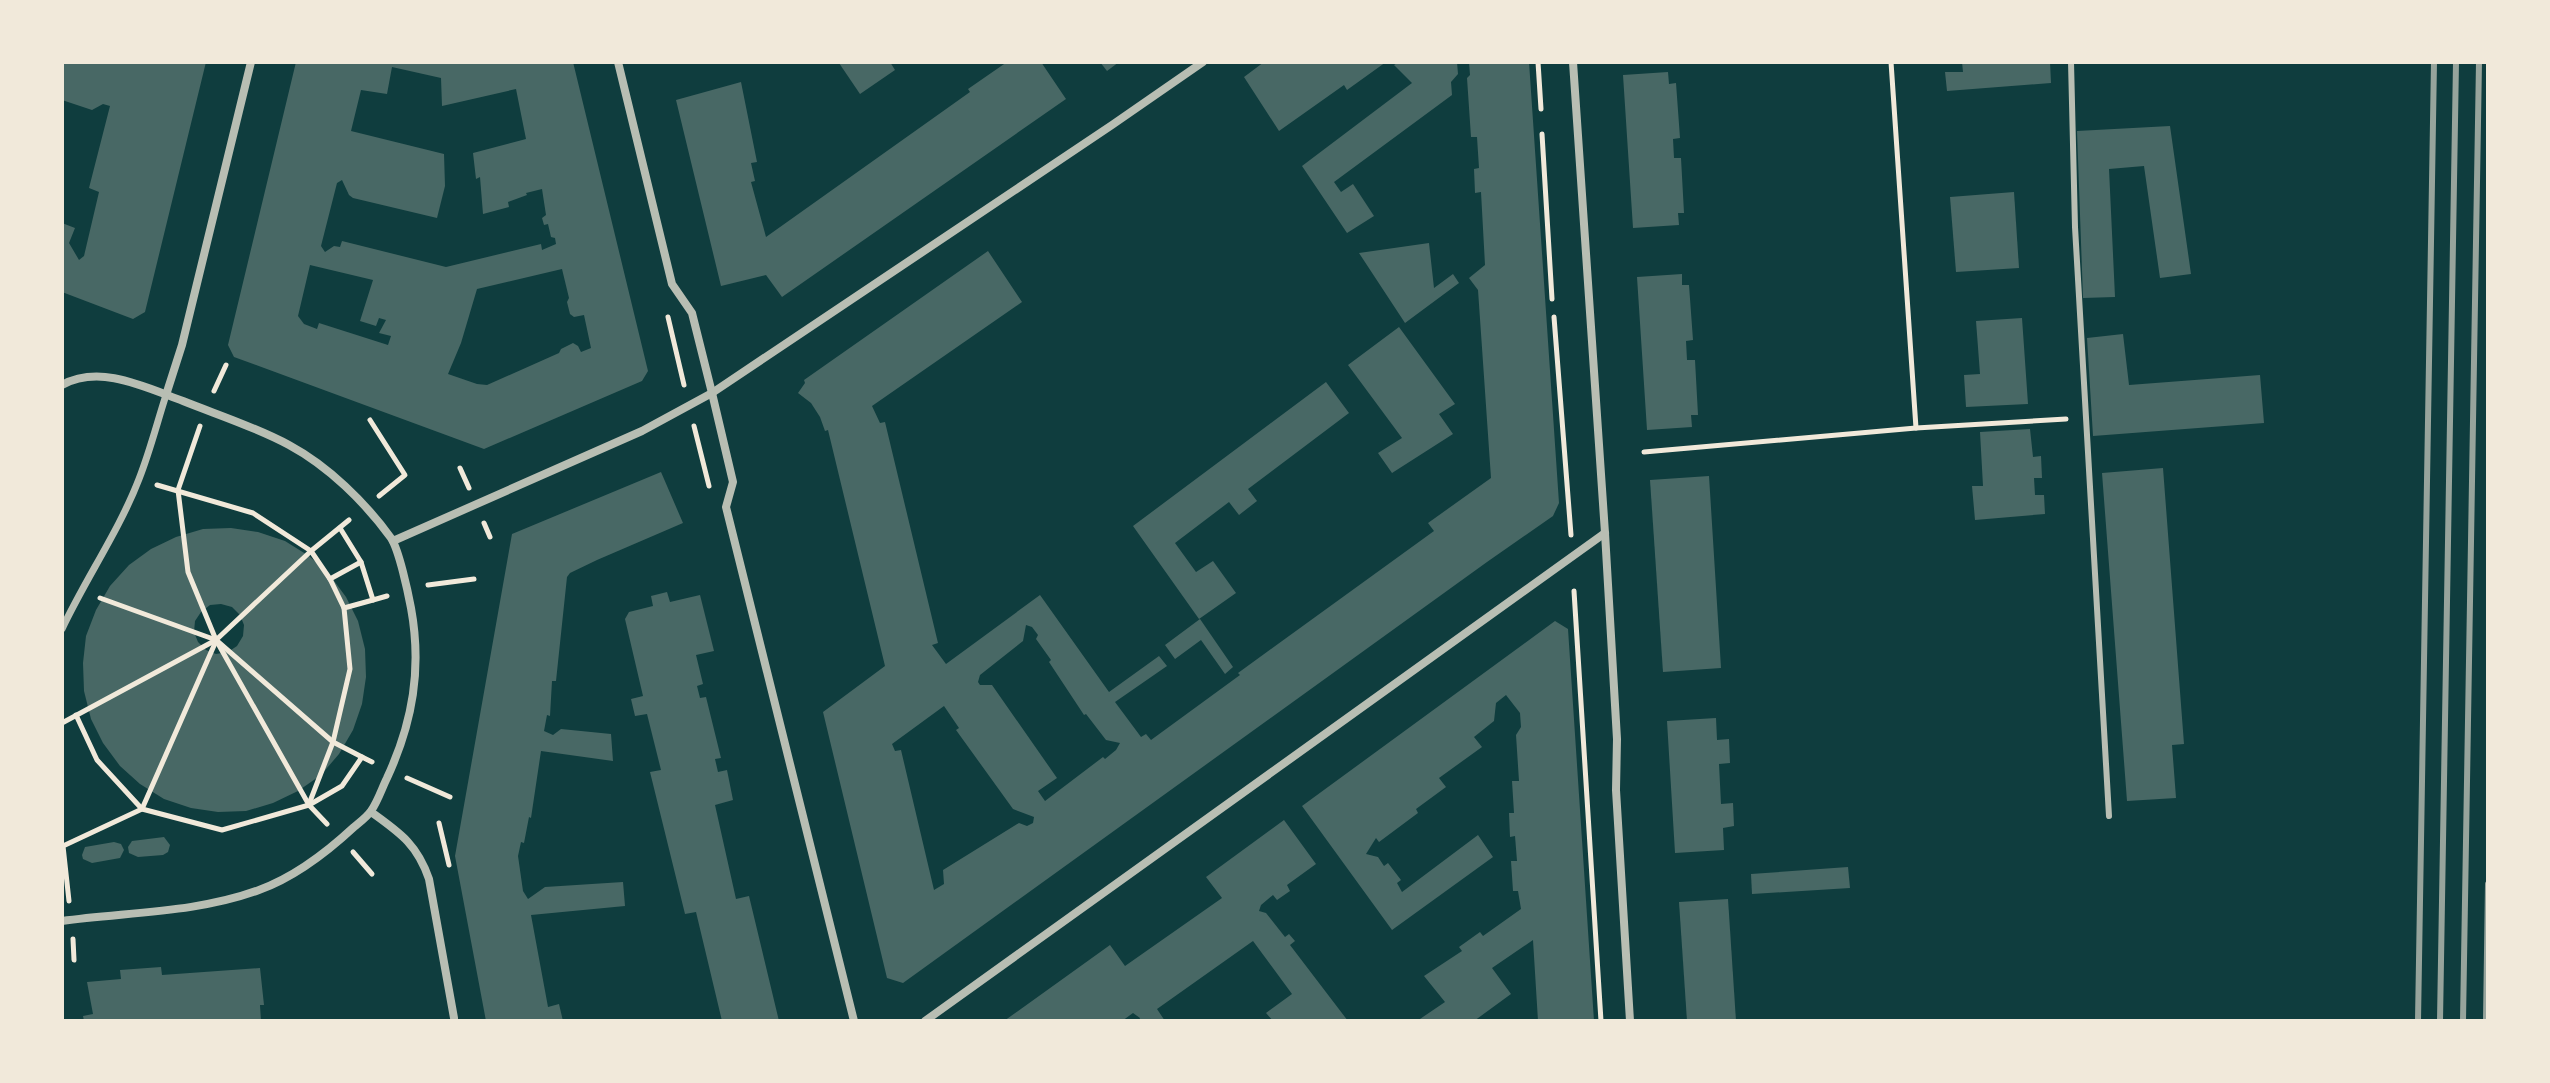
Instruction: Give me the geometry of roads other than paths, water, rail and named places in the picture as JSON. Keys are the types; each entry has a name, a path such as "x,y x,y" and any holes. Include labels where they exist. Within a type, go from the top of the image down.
{"street":[{"path":"62,629 139,479 182,345 251,62"},
{"path":"618,62 672,284 692,313 712,393 733,482 726,507 854,1021"},
{"path":"393,541 642,431 712,393 1203,62"},
{"path":"1573,62 1605,533 1630,1021"},
{"path":"62,385 75,378 106,375 256,429 307,455 337,479 393,541 407,590 417,658 415,694 407,728 371,812 301,870 261,890 234,898 67,920"},
{"path":"925,1021 1605,533"},
{"path":"371,812 401,833 422,858 429,879 454,1020"}],"lane":[{"path":"2071,62 2075,227 2109,816"}],"railway":[{"path":"2418,1021 2434,62"},
{"path":"2440,1021 2456,62"},
{"path":"2463,1021 2479,62"},
{"path":"2486,1021 2488,884"}]}
